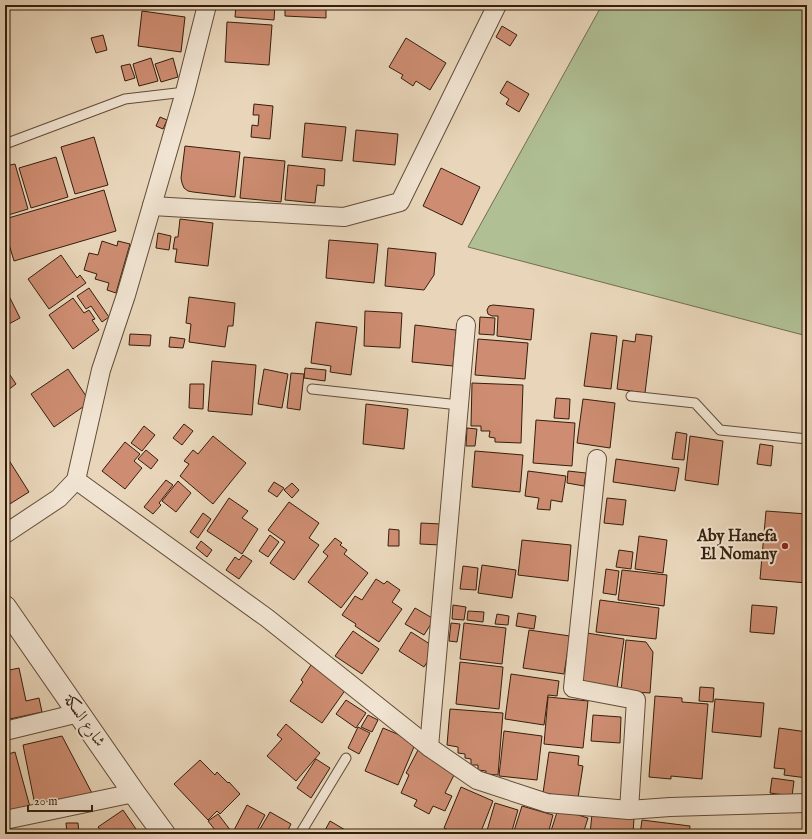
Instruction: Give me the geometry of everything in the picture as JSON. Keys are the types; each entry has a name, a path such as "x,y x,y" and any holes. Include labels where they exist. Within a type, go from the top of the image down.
{"street":[{"path":"5,534 59,498 76,480 101,370 126,295 152,206 185,92 207,5"},
{"path":"152,206 344,217 400,202 497,5"},
{"path":"430,747 466,326"},
{"path":"597,459 573,688 636,700 629,810"},
{"path":"76,480 267,618 430,747 476,780 547,803 629,810 670,807 807,804"},
{"name":"شارع السكة","path":"5,607 164,834"},
{"path":"5,731 79,714"},
{"path":"5,820 134,793"}],"lane":[{"path":"5,144 126,99 185,92"},
{"path":"312,389 459,405"},
{"path":"631,396 695,403 720,430 807,439"},
{"path":"300,834 346,758"}],"green space":[{"path":"602,5 807,5 807,336 468,247"}],"building":[{"path":"236,5 275,5 274,20 235,17"},
{"path":"285,5 326,5 326,18 285,16"},
{"path":"142,11 185,17 181,52 138,46"},
{"path":"227,22 272,25 269,65 225,62"},
{"path":"502,26 517,35 510,46 496,37"},
{"path":"103,35 107,50 96,53 91,38"},
{"path":"406,38 446,63 430,90 416,81 413,86 401,78 403,75 389,67"},
{"path":"151,58 158,81 139,86 133,64"},
{"path":"173,58 178,77 161,82 155,64"},
{"path":"130,64 135,78 125,81 121,66"},
{"path":"507,81 529,94 519,112 506,104 509,99 500,93"},
{"path":"254,104 273,106 270,139 251,137 252,125 258,126 259,115 253,115"},
{"path":"160,117 167,120 163,129 156,126"},
{"path":"305,123 346,127 342,161 302,157"},
{"path":"356,130 398,134 395,165 353,161"},
{"path":"94,137 108,185 75,194 61,147"},
{"path":"185,146 240,152 235,197 193,192 184,188 181,178"},
{"path":"56,157 68,197 31,208 19,168"},
{"path":"244,157 285,161 281,202 240,198"},
{"path":"15,164 28,209 5,216 5,166"},
{"path":"288,165 325,169 324,186 317,185 315,203 285,200"},
{"path":"441,168 480,187 462,225 423,206"},
{"path":"104,190 116,231 14,261 5,231 5,219"},
{"path":"180,219 213,223 208,266 175,262 177,249 173,249 175,237 178,237"},
{"path":"158,233 171,236 169,250 156,248"},
{"path":"329,240 378,244 374,283 326,278"},
{"path":"102,241 117,246 118,241 130,244 116,293 107,290 109,283 95,279 97,274 84,270 89,253 98,255"},
{"path":"388,248 436,253 434,275 424,290 385,286"},
{"path":"61,255 77,278 80,275 86,283 49,309 28,279"},
{"path":"5,288 20,318 5,326"},
{"path":"89,288 109,317 102,322 91,306 86,309 77,296"},
{"path":"189,297 235,303 233,326 228,326 225,347 189,342 191,324 186,323"},
{"path":"73,298 84,313 89,310 95,319 92,320 99,330 73,349 49,315"},
{"path":"493,305 534,309 531,340 497,336 498,316 488,314 487,310 489,306"},
{"path":"365,311 402,313 400,348 364,346"},
{"path":"480,317 495,318 494,335 479,334"},
{"path":"316,322 357,327 351,375 330,372 331,366 311,363"},
{"path":"415,325 456,330 453,366 412,362"},
{"path":"591,333 617,336 611,389 584,386"},
{"path":"130,334 151,335 150,346 129,345"},
{"path":"636,334 652,336 645,393 617,389 623,340 635,342"},
{"path":"170,337 185,339 183,348 169,347"},
{"path":"478,339 528,343 525,379 475,375"},
{"path":"212,361 256,365 252,415 208,411"},
{"path":"305,368 326,370 325,381 304,378"},
{"path":"68,369 90,402 54,427 31,394"},
{"path":"264,369 288,374 282,408 258,404"},
{"path":"291,373 304,374 300,410 287,408"},
{"path":"10,375 16,384 8,390 5,386 5,379"},
{"path":"472,383 523,385 521,443 495,442 495,438 489,437 490,431 481,431 481,426 471,426"},
{"path":"190,384 204,384 203,409 189,408"},
{"path":"556,398 570,399 569,419 554,418"},
{"path":"583,399 615,403 610,448 577,443"},
{"path":"366,404 408,409 404,449 363,444"},
{"path":"536,420 575,423 572,466 533,463"},
{"path":"184,424 193,431 182,445 173,438"},
{"path":"144,426 155,435 142,451 131,443"},
{"path":"467,428 477,429 475,446 466,446"},
{"path":"676,432 687,434 684,460 672,459"},
{"path":"213,436 246,463 213,504 180,476 189,464 184,461 193,450 198,454"},
{"path":"690,436 723,441 718,485 685,480"},
{"path":"125,442 140,454 134,461 142,468 125,489 102,471"},
{"path":"760,444 773,446 771,466 757,464"},
{"path":"146,450 158,460 151,469 138,459"},
{"path":"475,451 523,455 520,492 472,487"},
{"path":"5,454 29,492 5,507"},
{"path":"616,459 679,468 675,491 613,482"},
{"path":"528,471 566,476 562,502 551,500 550,510 537,509 539,498 525,496"},
{"path":"568,471 586,473 584,486 567,483"},
{"path":"166,480 173,485 159,503 161,505 153,514 144,507"},
{"path":"178,481 191,493 176,512 162,501"},
{"path":"274,482 284,488 277,497 268,491"},
{"path":"292,483 299,490 292,498 284,490"},
{"path":"229,498 248,511 242,518 258,529 242,554 207,531"},
{"path":"607,498 626,500 623,525 604,523"},
{"path":"289,502 319,523 309,538 319,545 294,580 270,563 285,542 268,530"},
{"name":"Aby Hanefa El Nomany","path":"766,511 807,514 807,583 760,579"},
{"path":"203,513 211,519 198,538 190,532"},
{"path":"421,523 441,524 440,545 420,544"},
{"path":"389,529 399,530 399,546 388,546"},
{"path":"270,535 279,542 268,557 259,551"},
{"path":"639,536 667,540 663,573 635,569"},
{"path":"335,538 342,543 340,545 347,550 344,554 368,573 341,608 308,582 328,556 323,552"},
{"path":"522,540 571,545 568,581 518,575"},
{"path":"201,541 212,550 207,557 196,548"},
{"path":"619,550 633,552 631,569 616,567"},
{"path":"243,555 252,561 239,579 226,570 235,557 239,560"},
{"path":"482,565 516,570 512,598 478,593"},
{"path":"463,566 478,568 476,590 460,589"},
{"path":"606,569 619,571 616,595 603,593"},
{"path":"622,570 667,575 664,606 618,600"},
{"path":"376,579 384,584 387,581 400,590 392,602 402,609 379,642 355,626 356,624 342,615 355,596 362,600"},
{"path":"600,600 659,608 656,639 596,632"},
{"path":"453,605 466,607 464,620 452,619"},
{"path":"752,605 777,607 774,634 750,632"},
{"path":"415,608 434,619 424,635 405,624"},
{"path":"468,611 484,612 483,622 467,620"},
{"path":"518,613 536,616 534,629 516,626"},
{"path":"497,614 509,616 508,625 495,624"},
{"path":"451,623 460,624 457,642 449,641"},
{"path":"464,623 506,628 502,664 460,659"},
{"path":"529,630 570,636 564,674 523,668"},
{"path":"353,631 379,649 362,674 335,656"},
{"path":"411,632 436,648 424,667 399,651"},
{"path":"587,633 624,639 617,688 580,683"},
{"path":"626,640 646,642 653,652 650,693 621,691"},
{"path":"460,662 503,667 499,709 456,704"},
{"path":"311,665 346,689 322,723 290,701 303,682 301,680"},
{"path":"19,668 26,701 39,698 42,712 5,720 5,671"},
{"path":"511,674 559,681 557,696 548,695 544,725 505,719"},
{"path":"700,687 714,688 713,702 699,701"},
{"path":"655,696 682,698 682,702 708,704 702,779 671,776 671,779 649,777"},
{"path":"548,697 588,701 583,748 544,744"},
{"path":"715,699 764,703 761,737 712,732"},
{"path":"346,700 366,713 356,728 336,714"},
{"path":"450,709 503,713 498,775 486,774 486,771 478,770 478,765 471,765 471,759 465,758 465,754 458,753 458,747 447,745"},
{"path":"368,715 378,720 372,732 361,727"},
{"path":"593,715 621,717 620,743 591,741"},
{"path":"286,724 320,753 296,781 267,756 282,739 277,735"},
{"path":"358,727 370,733 359,754 348,748"},
{"path":"383,728 416,742 398,785 365,771"},
{"path":"779,728 807,732 807,778 784,775 785,769 774,768"},
{"path":"504,731 542,736 537,780 499,776"},
{"path":"62,736 94,797 35,805 23,745"},
{"path":"418,750 457,769 445,793 452,796 445,811 433,806 429,814 414,806 417,800 401,793 409,775 406,773"},
{"path":"15,752 30,807 5,813 5,755"},
{"path":"549,752 579,756 578,765 583,766 578,798 543,793"},
{"path":"316,759 330,768 311,798 297,788"},
{"path":"200,760 215,775 217,772 228,783 229,782 240,794 220,814 217,811 208,820 174,784"},
{"path":"772,778 794,781 792,796 770,793"},
{"path":"461,787 493,801 480,834 454,834 455,833 444,828"},
{"path":"495,803 518,810 511,834 486,834"},
{"path":"247,805 265,815 255,834 232,834"},
{"path":"522,806 553,815 548,834 513,834"},
{"path":"558,809 588,818 583,834 550,834"},
{"path":"123,810 138,832 135,834 103,834 98,827"},
{"path":"270,812 291,824 286,834 257,834"},
{"path":"218,814 231,831 226,834 218,834 208,821"},
{"path":"592,814 634,818 633,834 590,834"},
{"path":"642,820 690,826 689,834 640,834"},
{"path":"330,821 352,834 323,834"},
{"path":"66,823 78,823 79,834 67,834"},
{"path":"64,830 64,834 40,834 40,833"},
{"path":"96,830 99,834 90,834"}],"place":[{"name":"Aby Hanefa El Nomany","path":"785,546"}]}
